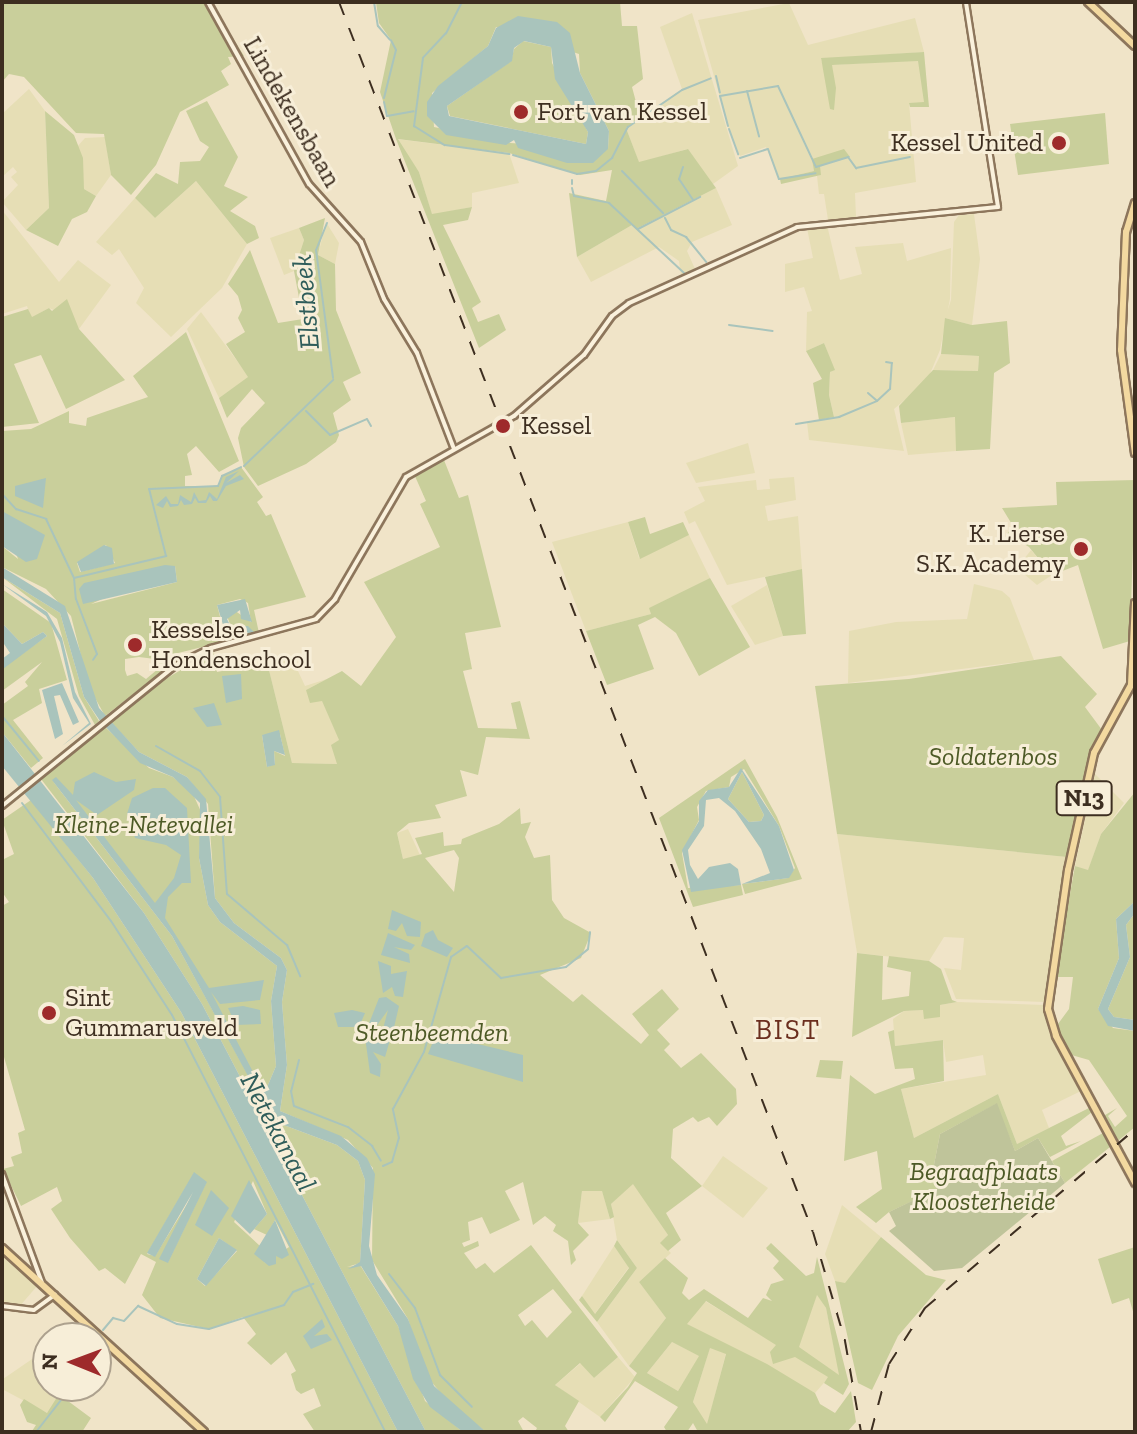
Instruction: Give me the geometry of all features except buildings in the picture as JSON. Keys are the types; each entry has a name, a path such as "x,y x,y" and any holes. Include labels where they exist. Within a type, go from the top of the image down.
{"main road":[{"path":"1088,2 1135,46"},
{"path":"1135,203 1126,232 1121,350 1135,453"},
{"name":"N13","path":"1135,603 1130,690 1094,753 1065,889 1048,1004 1061,1047 1135,1183"},
{"path":"2,1248 204,1432"}],"street":[{"name":"Lindekensbaan","path":"208,2 309,184 361,242 384,299 417,353 454,449"},
{"path":"2,806 151,684 201,652 316,619 335,599 397,488 454,449 501,423 584,355 622,308 766,238 825,222 999,206 966,2"},
{"path":"2,1174 42,1283"},
{"path":"28,1270 36,1261"},
{"path":"2,1306 34,1310 55,1295"}],"shaded area":[{"path":"789,3 808,45 915,18 924,52 821,59 834,110 832,65 919,60 925,103 909,103 916,182 855,193 856,217 828,220 824,194 819,194 817,176 821,175 813,159 814,171 780,179 766,147 740,156 729,129 698,20"},
{"path":"692,13 738,166 713,184 687,149 639,163 626,128 682,89 660,27"},
{"path":"29,89 45,111 49,208 26,230 2,202 18,185 11,177 17,172 13,167 2,177 2,114"},
{"path":"105,137 111,175 96,196 84,189 77,147 85,138"},
{"path":"396,139 509,153 519,183 472,193 472,207 432,215 419,172"},
{"path":"196,181 247,244 222,288 171,337 136,303 144,288 119,249 112,255 96,242 135,198 155,218"},
{"path":"716,188 732,225 692,242 687,251 695,269 681,275 679,261 659,247 591,282 577,257 632,225 636,229"},
{"path":"2,210 59,282 78,260 111,285 79,329 70,317 49,308 31,318 27,306 2,314"},
{"path":"974,214 980,259 972,325 945,318 951,300 954,222 959,215"},
{"path":"326,222 339,243 335,264 318,255"},
{"path":"827,225 840,280 862,274 855,247 903,243 907,261 951,248 950,299 940,350 927,381 894,409 904,451 809,440 807,422 834,417 829,395 830,372 834,370 824,343 806,351 807,312 812,311 804,287 785,292 785,264 813,258 807,228"},
{"path":"299,228 304,240 294,271 284,275 270,238"},
{"path":"201,312 249,377 219,398 187,329"},
{"path":"941,354 979,356 978,371 933,370"},
{"path":"956,417 956,451 908,455 901,423"},
{"path":"748,443 755,473 696,483 686,463"},
{"path":"794,477 796,500 765,506 768,521 798,516 802,569 727,585 695,521 689,524 684,512 705,501 698,487 756,480 757,490 770,489 769,479"},
{"path":"628,522 639,558 689,535 710,578 650,608 651,614 586,631 552,542"},
{"path":"1031,550 1052,575 1037,585 1017,568"},
{"path":"974,584 1002,591 1010,598 1034,660 848,683 849,631 896,622 967,619"},
{"path":"767,585 783,636 755,645 731,606"},
{"path":"291,656 305,686 327,679 306,690 322,700 340,741 338,764 292,763 267,662"},
{"path":"1095,774 1124,803 1101,834 1088,871 1075,866"},
{"path":"408,829 420,855 410,860 403,859 397,833"},
{"path":"837,834 1067,857 1045,1002 956,999 944,968 961,970 964,938 944,937 929,961 857,953"},
{"path":"957,1002 1045,1005 1048,1028 1081,1091 1042,1110 1049,1128 1017,1144 998,1094 914,1138 901,1089 986,1075 983,1055 946,1062 943,1040 895,1046 893,1019 904,1011 923,1010 940,1017 940,1005"},
{"path":"723,1156 768,1188 743,1218 702,1186"},
{"path":"633,1183 668,1235 661,1243 671,1253 639,1282 666,1318 629,1366 597,1322 637,1268 617,1240 611,1204"},
{"path":"602,1190 610,1219 578,1223 582,1191"},
{"path":"842,1205 881,1237 845,1284 835,1281 825,1254"},
{"path":"614,1246 629,1267 594,1315 582,1296"},
{"path":"2,1253 38,1285 19,1307 2,1303"},
{"path":"817,1294 826,1308 840,1376 798,1348"},
{"path":"705,1301 829,1377 815,1393 686,1324"},
{"path":"672,1342 700,1356 678,1391 647,1373"},
{"path":"710,1347 726,1353 707,1426 693,1402"},
{"path":"618,1357 635,1377 600,1417 555,1385 581,1363 594,1378"},
{"path":"32,1359 32,1402 56,1402 47,1413 2,1389 3,1379"}],"green space":[{"path":"2,2 211,2 244,56 228,57 231,64 221,71 229,85 180,112 156,165 131,195 111,175 104,134 76,133 24,77 9,74 2,82"},
{"path":"376,2 620,2 622,26 637,26 643,79 632,87 640,117 626,128 639,162 688,149 716,188 636,229 632,225 577,257 569,193 606,201 612,170 580,175 509,153 398,139 419,172 432,214 472,207 468,220 443,225 481,302 472,308 478,322 499,314 506,330 479,348 396,139 380,92 391,40 379,23","holes":["496,27 579,54 580,73 609,131 608,149 510,143 434,127 432,93 488,46"]},
{"path":"523,41 551,47 552,63 588,132 586,144 450,116 447,106 511,61 514,49"},
{"path":"924,52 929,107 910,107 909,103 924,102 918,61 832,65 836,88 834,110 830,109 821,58"},
{"path":"207,101 238,157 224,186 248,197 230,211 255,226 259,238 247,244 196,181 155,218 135,198 156,173 178,184 180,162 200,161 209,147 200,141 186,111"},
{"path":"45,111 74,135 83,158 84,189 96,196 87,212 72,219 58,246 26,230 49,208"},
{"name":"Kessel United","path":"1105,113 1109,164 1018,175 1010,124"},
{"path":"844,149 850,157 820,166 821,175 781,184 780,179 814,171 812,159"},
{"path":"325,218 318,255 335,264 336,310 361,373 343,382 351,400 333,413 339,435 336,442 306,464 258,486 244,467 238,438 241,428 265,403 252,389 227,418 219,398 248,377 226,344 245,332 238,318 242,310 238,296 228,284 250,250 278,323 303,319 294,271 304,240 299,228"},
{"path":"67,299 79,329 125,380 66,409 41,355 14,364 39,423 2,427 2,317 28,309 32,317 49,308 52,311"},
{"path":"945,318 972,325 1007,321 1010,363 994,373 990,449 956,451 955,417 901,423 899,406 933,370 978,371 979,356 941,354"},
{"path":"186,332 239,461 219,472 196,446 187,454 192,475 185,476 185,486 218,486 222,476 241,467 263,497 257,502 266,516 271,514 306,597 254,610 259,633 170,655 173,663 105,716 89,687 71,616 46,589 2,567 2,546 18,559 2,511 2,431 31,429 69,411 69,423 86,426 87,418 148,397 133,376","holes":["106,545 115,563 80,572 77,563","175,566 177,582 91,604","240,599 248,603 251,622 234,610 227,616 231,627 245,625 225,636 217,605","125,659 155,659 158,669 146,679 137,673 127,676"]},
{"path":"824,343 835,370 830,372 829,395 834,417 819,420 813,383 822,379 806,351"},
{"name":"Steenbeemden","path":"444,460 459,498 468,495 501,627 465,633 472,669 463,671 478,728 517,729 511,703 520,701 530,739 486,737 478,775 460,770 467,796 435,805 441,818 409,823 397,833 403,859 422,854 415,838 443,832 444,846 461,844 462,839 499,824 520,808 521,824 531,822 525,837 534,858 550,855 552,900 564,918 591,933 581,958 540,975 573,1002 582,994 641,1044 649,1035 632,1014 662,989 679,1009 657,1030 670,1044 664,1050 681,1068 701,1053 736,1089 737,1104 717,1126 709,1117 698,1122 693,1117 673,1129 671,1158 702,1186 666,1213 681,1240 668,1251 660,1243 668,1235 633,1184 611,1204 614,1217 610,1219 602,1191 582,1191 578,1223 589,1235 573,1251 576,1260 571,1265 568,1241 553,1231 556,1225 545,1216 533,1225 523,1182 505,1191 520,1220 490,1234 482,1217 468,1222 470,1240 462,1243 464,1247 478,1241 479,1246 464,1253 476,1269 485,1263 494,1273 531,1245 618,1357 594,1378 580,1363 555,1385 579,1401 565,1426 569,1432 535,1432 537,1428 523,1417 518,1421 524,1432 486,1432 448,1402 426,1375 408,1319 372,1260 373,1168 348,1140 280,1111 287,1065 282,1002 287,970 281,958 234,923 215,898 208,804 187,777 139,752 110,721 152,687 213,651 217,672 267,662 292,763 337,764 331,745 339,740 322,701 310,703 306,690 342,671 361,686 396,637 364,582 440,547 420,504 426,501 414,474","holes":["280,734 285,756 274,751 275,764 267,767 262,735","454,850 459,858 454,892 425,858","553,1289 572,1312 547,1338 532,1320 525,1326 518,1315"]},
{"name":"K. Lierse S.K. Academy","path":"1135,480 1130,641 1103,649 1078,565 1052,575 1029,547 1007,534 1013,526 1002,508 1057,505 1056,482"},
{"path":"645,517 650,534 683,522 689,535 640,559 628,522"},
{"path":"802,569 806,634 783,636 765,577"},
{"path":"2,577 60,613 84,697 99,721 95,725 79,696 57,619"},
{"path":"710,578 750,647 699,676 676,633 655,617 638,625 654,669 607,685 586,631 651,614 649,608"},
{"path":"2,589 51,623 67,680 39,689 42,703 13,720 43,758 31,768 2,732 2,705 28,686 25,682 42,662 2,691 2,668 47,636 43,632 22,644 2,623"},
{"name":"Soldatenbos","path":"1061,656 1097,694 1085,707 1102,730 1089,753 1067,857 837,834 815,686 909,679"},
{"name":"Kleine-Netevallei","path":"105,727 149,768 173,777 193,794 202,814 199,858 208,905 220,922 277,966 271,1001 276,1066 265,1092 262,1083 257,1087 174,935 111,849 52,780 172,936 273,1121 337,1145 358,1161 365,1180 360,1263 347,1267 360,1265 398,1326 425,1401 463,1432 426,1432 202,1004 144,913 41,779"},
{"path":"745,759 777,817 802,879 745,894 742,884 788,878 795,868 779,826 744,769 731,777 729,787 706,791 697,807 699,820 682,853 688,888 741,885 743,895 693,907 659,818"},
{"path":"742,772 764,815 761,821 749,822 728,799"},
{"path":"1135,792 1135,901 1116,919 1119,958 1098,1009 1113,1028 1135,1031 1135,1127 1114,1144 1100,1118 1117,1108 1108,1116 1115,1127 1127,1116 1089,1060 1068,1054 1055,1028 1069,1009 1073,977 1055,977 1075,866 1088,870 1101,834"},
{"path":"31,800 93,878 181,1012 398,1432 315,1432 303,1414 321,1406 314,1388 301,1394 296,1390 291,1374 296,1371 286,1352 271,1365 247,1343 256,1334 243,1317 209,1329 160,1318 142,1295 156,1262 141,1254 125,1284 105,1268 99,1271 70,1238 51,1209 62,1201 57,1187 21,1206 3,1169 14,1166 11,1157 22,1153 18,1133 25,1130 2,1050 2,906 9,902 2,892 2,860 14,854 2,820","holes":["194,1173 206,1183 168,1262 163,1257 194,1193 155,1256 147,1254","253,1181 267,1214 254,1229 267,1235 275,1220 289,1247 276,1256 276,1264 265,1263 260,1246 234,1222","219,1238 237,1251 205,1286 197,1279"]},
{"path":"1135,913 1135,1020 1114,1017 1108,1009 1130,957 1126,925"},
{"path":"857,953 883,956 882,1000 909,996 911,972 887,967 889,956 929,961 941,969 952,1000 957,1002 940,1005 940,1017 924,1019 923,1010 904,1011 852,1037"},
{"path":"894,1030 895,1046 943,1040 944,1081 901,1089 914,1138 998,1094 1017,1144 1089,1108 1092,1112 1061,1136 1066,1146 1081,1141 1050,1157 1038,1138 1015,1151 996,1104 940,1134 932,1175 938,1189 889,1212 876,1223 856,1207 882,1189 877,1151 844,1161 850,1075 875,1094 915,1079 913,1068 895,1069 888,1032"},
{"path":"820,1060 843,1061 841,1079 816,1077"},
{"name":"Begraafplaats Kloosterheide","path":"997,1103 1015,1151 1038,1138 1065,1183 962,1268 934,1271 889,1231 896,1226 889,1212 937,1189 932,1175 940,1134"},
{"path":"1103,1133 1110,1147 1065,1183 1052,1161"},
{"path":"881,1237 926,1275 946,1280 898,1336 872,1390 858,1383 835,1281 845,1283"},
{"path":"617,1240 637,1268 597,1322 579,1300 582,1296 595,1314 629,1268 614,1246"},
{"path":"771,1243 806,1276 814,1273 817,1257 849,1384 843,1395 824,1383 828,1377 795,1357 773,1364 770,1352 776,1345 706,1301 687,1324 767,1364 815,1393 820,1404 835,1413 851,1391 856,1422 847,1432 698,1432 693,1423 687,1432 667,1432 664,1427 678,1407 635,1381 605,1422 600,1417 637,1373 629,1366 666,1318 639,1282 665,1258 688,1278 682,1293 689,1300 704,1289 748,1318 763,1298 772,1301 766,1295 771,1284 784,1280 773,1268 779,1261 766,1248","holes":["817,1295 826,1308 839,1375 799,1347","672,1342 699,1356 678,1391 647,1373","710,1348 726,1354 707,1424 693,1402"]},
{"path":"1135,1247 1135,1318 1129,1298 1112,1304 1098,1259"},
{"path":"24,1399 47,1413 54,1402 69,1402 91,1418 82,1432 21,1432 32,1431 36,1425 27,1422 20,1405"}],"water":[{"path":"518,16 557,22 570,33 580,73 609,131 608,149 593,163 567,163 518,148 514,140 506,145 446,135 427,116 427,102 438,86 488,46 496,28","holes":["524,41 551,47 555,79 588,132 586,144 449,116 447,106 512,61 514,48"]},
{"path":"239,471 226,483 240,475 244,479 226,486 217,501 210,496 206,503 198,503 195,498 192,504 184,505 181,500 178,506 170,507 167,501 163,508 156,505 166,496 171,504 178,504 180,495 191,502 194,492 199,501 206,500 209,492 217,499 226,477"},
{"path":"46,478 43,508 15,496 15,486"},
{"path":"2,511 45,535 37,559 26,562 2,546"},
{"path":"104,545 112,548 114,564 81,572 77,562"},
{"path":"165,565 175,566 177,582 83,604 79,589 84,583"},
{"path":"2,567 65,606 99,708 139,752 187,777 206,799 215,898 234,923 281,958 287,970 282,1002 287,1065 280,1111 341,1136 367,1158 375,1174 369,1246 377,1275 408,1319 434,1386 486,1432 463,1432 430,1407 413,1379 398,1326 361,1266 348,1269 360,1262 365,1180 358,1161 337,1145 273,1121 257,1093 265,1092 276,1066 271,1001 277,966 220,922 208,905 199,858 200,803 173,777 140,763 100,721 84,697 60,613 2,577"},
{"path":"2,584 47,612 62,638 75,692 91,724 62,746 89,723 73,698 60,642 46,616"},
{"path":"245,599 252,622 241,619 240,610 227,619 231,627 248,626 254,632 227,638 217,605"},
{"path":"2,623 22,644 43,632 47,636 3,669 2,659 10,653 2,641"},
{"path":"241,674 242,699 226,703 222,676"},
{"path":"62,683 79,722 73,725 60,695 54,696 63,734 55,739 42,690"},
{"path":"214,703 222,725 207,727 193,708"},
{"path":"279,730 285,755 274,751 275,765 267,767 262,735"},
{"path":"2,732 144,913 202,1004 426,1432 398,1432 181,1012 93,878 2,766"},
{"path":"741,768 779,826 794,870 789,878 742,884 770,873 761,849 735,811 719,798 706,800 704,826 688,850 690,865 698,879 709,867 730,863 738,869 741,885 691,892 682,850 699,821 699,801 708,790 729,787","holes":["742,772 764,815 761,821 749,822 728,799"]},
{"path":"94,772 116,782 136,779 134,790 97,815 76,800 155,903 174,878 181,855 166,845 135,838 133,830 142,828 127,814 132,798 153,788 165,788 187,808 191,883 182,883 168,897 165,918 209,988 264,980 260,1000 220,1004 211,992 260,1085 255,1089 172,936 52,780 56,777 73,795 75,782"},
{"path":"1135,901 1135,913 1126,925 1130,957 1108,1009 1114,1017 1135,1020 1135,1031 1108,1026 1098,1009 1119,958 1116,919"},
{"path":"392,910 421,922 420,937 407,936 402,923 396,931 388,929"},
{"path":"433,930 438,940 453,948 447,957 421,946 425,934"},
{"path":"388,933 415,945 411,950 394,947 409,954 410,963 381,955"},
{"path":"378,961 391,966 391,974 407,971 403,997 395,996 392,987 383,993"},
{"path":"386,997 399,1006 392,1036 383,1029 388,1010 375,1028 368,1026 379,998"},
{"path":"243,1006 260,1010 261,1024 236,1025 228,1008"},
{"path":"352,1010 365,1013 359,1027 338,1027 334,1013"},
{"path":"364,1030 390,1040 385,1057 373,1052 381,1064 380,1077 370,1073"},
{"path":"436,1034 523,1055 523,1082 428,1054"},
{"path":"194,1172 207,1182 168,1263 159,1259 193,1192 155,1257 147,1253"},
{"path":"249,1180 267,1214 250,1234 231,1216"},
{"path":"211,1190 229,1208 212,1236 195,1225"},
{"path":"275,1220 289,1255 282,1259 276,1256 276,1264 269,1266 254,1254"},
{"path":"219,1238 237,1250 206,1286 197,1279"},
{"path":"322,1319 325,1327 314,1336 327,1334 332,1340 311,1349 303,1336"}],"waterway":[{"name":"Elstbeek","path":"374,2 378,26 390,40"},
{"path":"462,2 446,33 423,58 414,126 445,145 509,154"},
{"name":"Elstbeek","path":"384,98 396,50 391,40"},
{"path":"716,76 720,93"},
{"path":"513,155 577,174 596,171 612,158 628,127 682,90 711,78"},
{"path":"728,126 720,96 778,86 816,167 848,157 856,168 910,157"},
{"path":"747,91 759,136"},
{"name":"Elstbeek","path":"384,102 387,116"},
{"path":"387,116 414,111"},
{"path":"729,129 738,154"},
{"path":"740,158 768,149 779,179 816,173"},
{"path":"683,167 679,179 693,200"},
{"path":"622,171 663,213"},
{"path":"572,188 574,196 609,203 684,273"},
{"path":"638,229 700,197"},
{"path":"665,218 671,230 686,237 706,262"},
{"name":"Elstbeek","path":"327,223 316,250 333,378"},
{"path":"729,325 773,331"},
{"path":"796,424 839,417 877,401 890,389 892,363 886,362"},
{"name":"Elstbeek","path":"244,466 333,380"},
{"path":"868,393 876,400"},
{"path":"306,411 330,435 367,419 371,426"},
{"name":"Elstbeek","path":"74,578 166,556 149,489 218,486 222,476 241,467"},
{"path":"2,494 16,509 46,519 74,578 76,599 97,654 93,660"},
{"path":"2,716 39,761"},
{"path":"156,746 200,771 220,797 227,894 287,945 300,976"},
{"path":"22,803 111,921 172,1015 385,1432"},
{"path":"383,1166 392,1162 399,1138 393,1109 424,1052 451,957 467,946 501,978 566,967 588,949 590,932"},
{"name":"Netekanaal","path":"299,1060 291,1091 294,1106 348,1127 372,1146 381,1161"},
{"path":"389,1274 415,1308 440,1375 472,1407"},
{"path":"110,1322 113,1318 124,1321 138,1306 177,1324 209,1329 284,1305 293,1292 313,1284"},
{"path":"36,1432 59,1402"}],"railway":[{"path":"339,2 813,1232 845,1341 861,1432"},
{"path":"871,1432 889,1364 925,1308 1135,1129"}],"place":[{"name":"Fort van Kessel","path":"521,112"},
{"name":"Kessel United","path":"1059,143"},
{"name":"Kessel","path":"503,426"},
{"name":"K. Lierse S.K. Academy","path":"1081,549"},
{"name":"Kesselse Hondenschool","path":"135,645"},
{"name":"Sint Gummarusveld","path":"49,1013"}],"district":[{"name":"BIST","path":"788,1030"}]}
